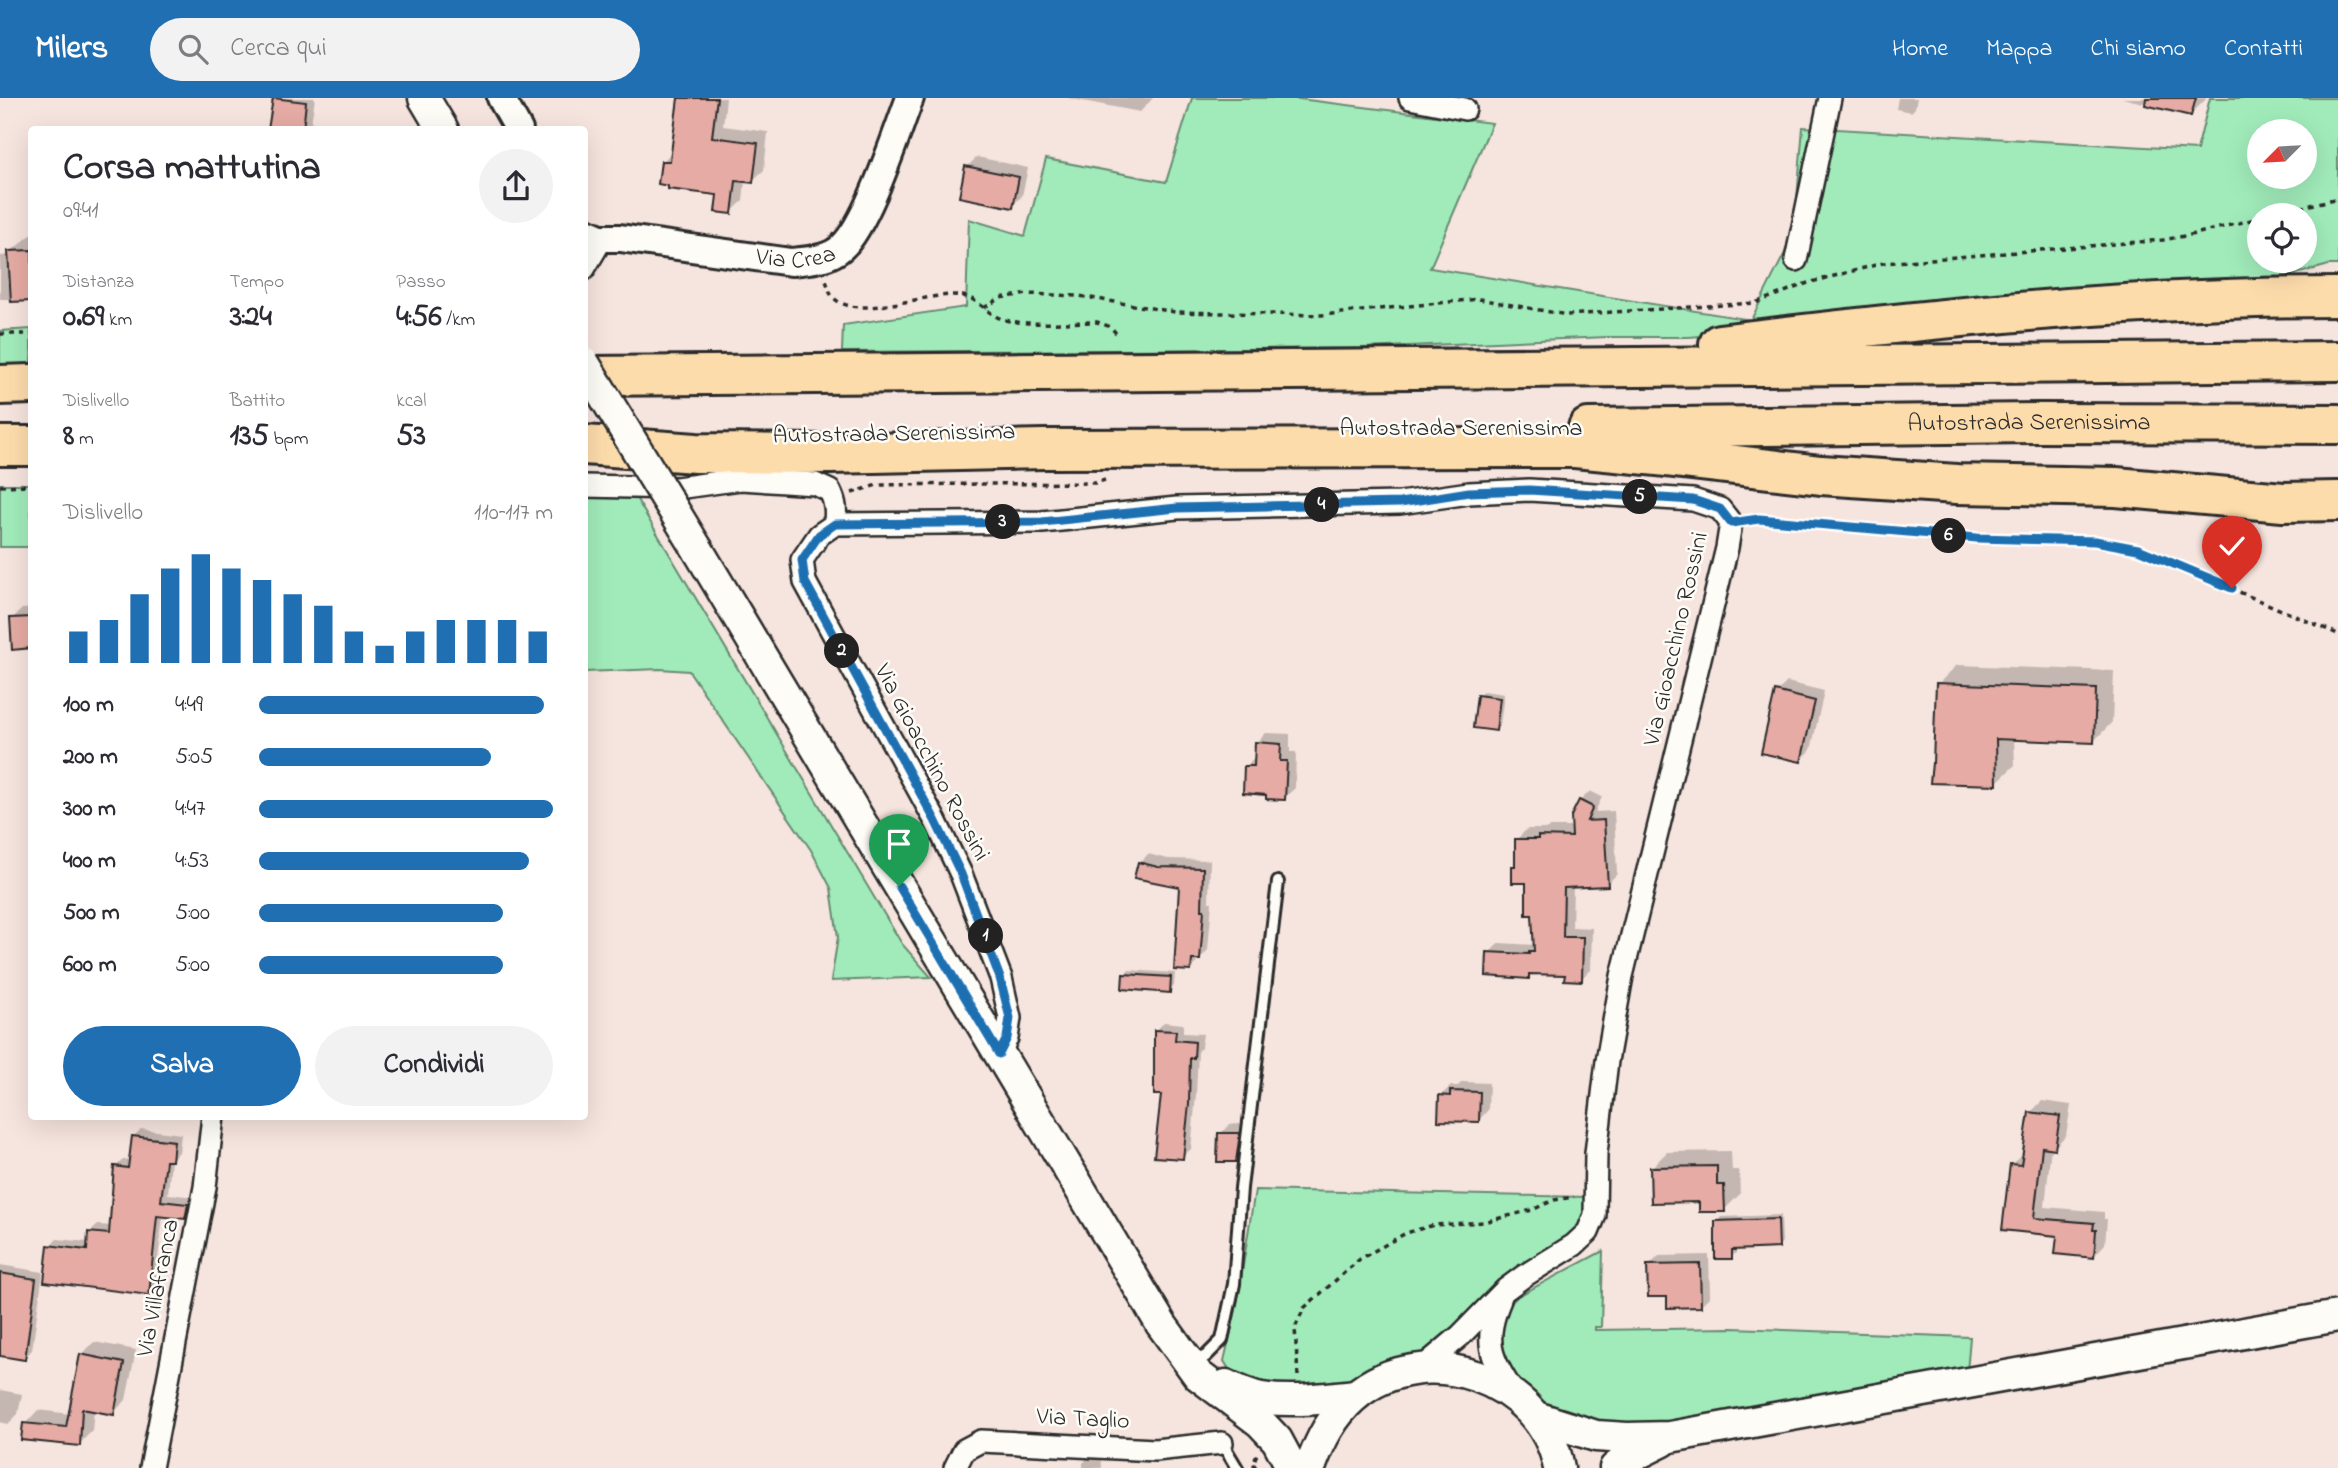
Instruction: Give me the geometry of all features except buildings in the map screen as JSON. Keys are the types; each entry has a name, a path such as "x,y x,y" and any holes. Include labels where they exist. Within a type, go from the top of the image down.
{"highway":[{"path":"1507,368 1644,345 1707,346 1948,317 2264,297 2338,297"},
{"path":"588,376 2338,361"},
{"path":"0,385 28,384"},
{"name":"Autostrada Serenissima","path":"588,439 2036,423 2338,424"},
{"path":"588,445 695,453 830,454 1045,449 1575,449 1821,475 1956,484 2116,487 2283,502 2338,501"},
{"path":"0,446 28,446"}],"main road":[{"path":"424,98 441,126"},
{"path":"588,370 1161,1324 1194,1370 1260,1422 1277,1440 1292,1468"},
{"path":"1310,1468 1319,1442 1335,1416 1356,1395 1387,1377 1421,1369 1457,1370 1490,1381 1528,1409 1595,1436 1670,1437 2338,1316"},
{"path":"1194,1370 1259,1398 1298,1401 1356,1395"},
{"path":"1528,1409 1550,1440 1559,1468"},
{"path":"1615,1468 1670,1437"}],"street":[{"path":"501,98 517,126"},
{"name":"Via Crea","path":"592,235 791,262 818,260 830,255 852,234 867,207 910,98"},
{"path":"1410,98 1465,108"},
{"path":"1796,260 1830,98"},
{"path":"588,486 677,488 741,478 815,484 831,491 836,502 835,524"},
{"name":"Via Gioacchino Rossini","path":"999,1054 1007,1038 1010,1018 1000,978 961,874 935,820 805,582 802,560 819,535 835,524 1042,522 1177,508 1400,503 1469,492 1529,490 1693,500 1720,509 1731,523 1622,976 1607,1061 1596,1153 1595,1215 1588,1232 1574,1245 1505,1290 1460,1336 1421,1369"},
{"name":"Via Villafranca","path":"150,1468 205,1187 213,1120"},
{"path":"1505,1290 1492,1322 1491,1348 1497,1369 1528,1409"},
{"name":"Via Taglio","path":"955,1468 964,1450 981,1441 1155,1450 1222,1443"}],"lane":[{"path":"1194,1370 1222,1340 1234,1284 1241,1188 1278,882"},
{"path":"1222,1443 1237,1468"}],"path":[{"path":"2317,203 2338,198"},
{"path":"984,309 1000,298 1027,294 1079,296 1175,312 1321,315 1479,299 1567,315 1755,303 1808,284 1883,263 2163,240 2247,221"},
{"path":"818,260 832,296 846,306 867,307 940,296 964,296 1006,320 1097,323 1111,327 1118,336"},
{"path":"0,334 28,334"},
{"path":"834,498 877,485 1033,482"},
{"path":"0,486 28,485"},
{"path":"1731,523 1759,519 1977,538 2095,541 2138,549 2338,634"},
{"path":"1298,1401 1295,1328 1304,1308 1360,1259 1406,1233 1434,1224 1494,1220 1532,1210 1554,1200 1573,1197 1595,1201"},
{"path":"1256,1468 1256,1454 1277,1440"}],"green space":[{"path":"1192,98 1291,98 1492,123 1430,268 1751,320 1794,235 1803,127 2197,150 2210,98 2338,98 2338,265 2317,268 2317,203 2247,203 2247,273 2300,273 2263,283 1829,327 1688,337 1607,337 1364,348 842,352 843,325 966,307 969,219 1025,236 1046,159 1166,182"},
{"path":"28,329 28,367 0,367 0,331"},
{"path":"588,478 636,498 902,944 931,977 831,981 838,937 831,888 811,850 689,671 660,669 588,672"},
{"path":"0,484 28,484 28,547 0,547"},
{"path":"1255,1190 1586,1197 1584,1220 1573,1234 1436,1352 1307,1394 1234,1377 1224,1361 1236,1310"},
{"path":"1603,1251 1601,1327 1595,1327 1595,1330 1732,1328 1970,1337 1967,1372 1618,1433 1548,1407 1508,1377 1497,1342 1505,1309 1518,1296"}],"route":[{"path":"899,886 999,1054 1007,1038 1010,1018 1000,978 961,874 935,820 805,582 802,560 819,535 835,524 1042,522 1177,508 1400,503 1469,492 1529,490 1693,500 1720,509 1731,523 1759,519 1977,538 2095,541 2138,549 2232,588"}]}
